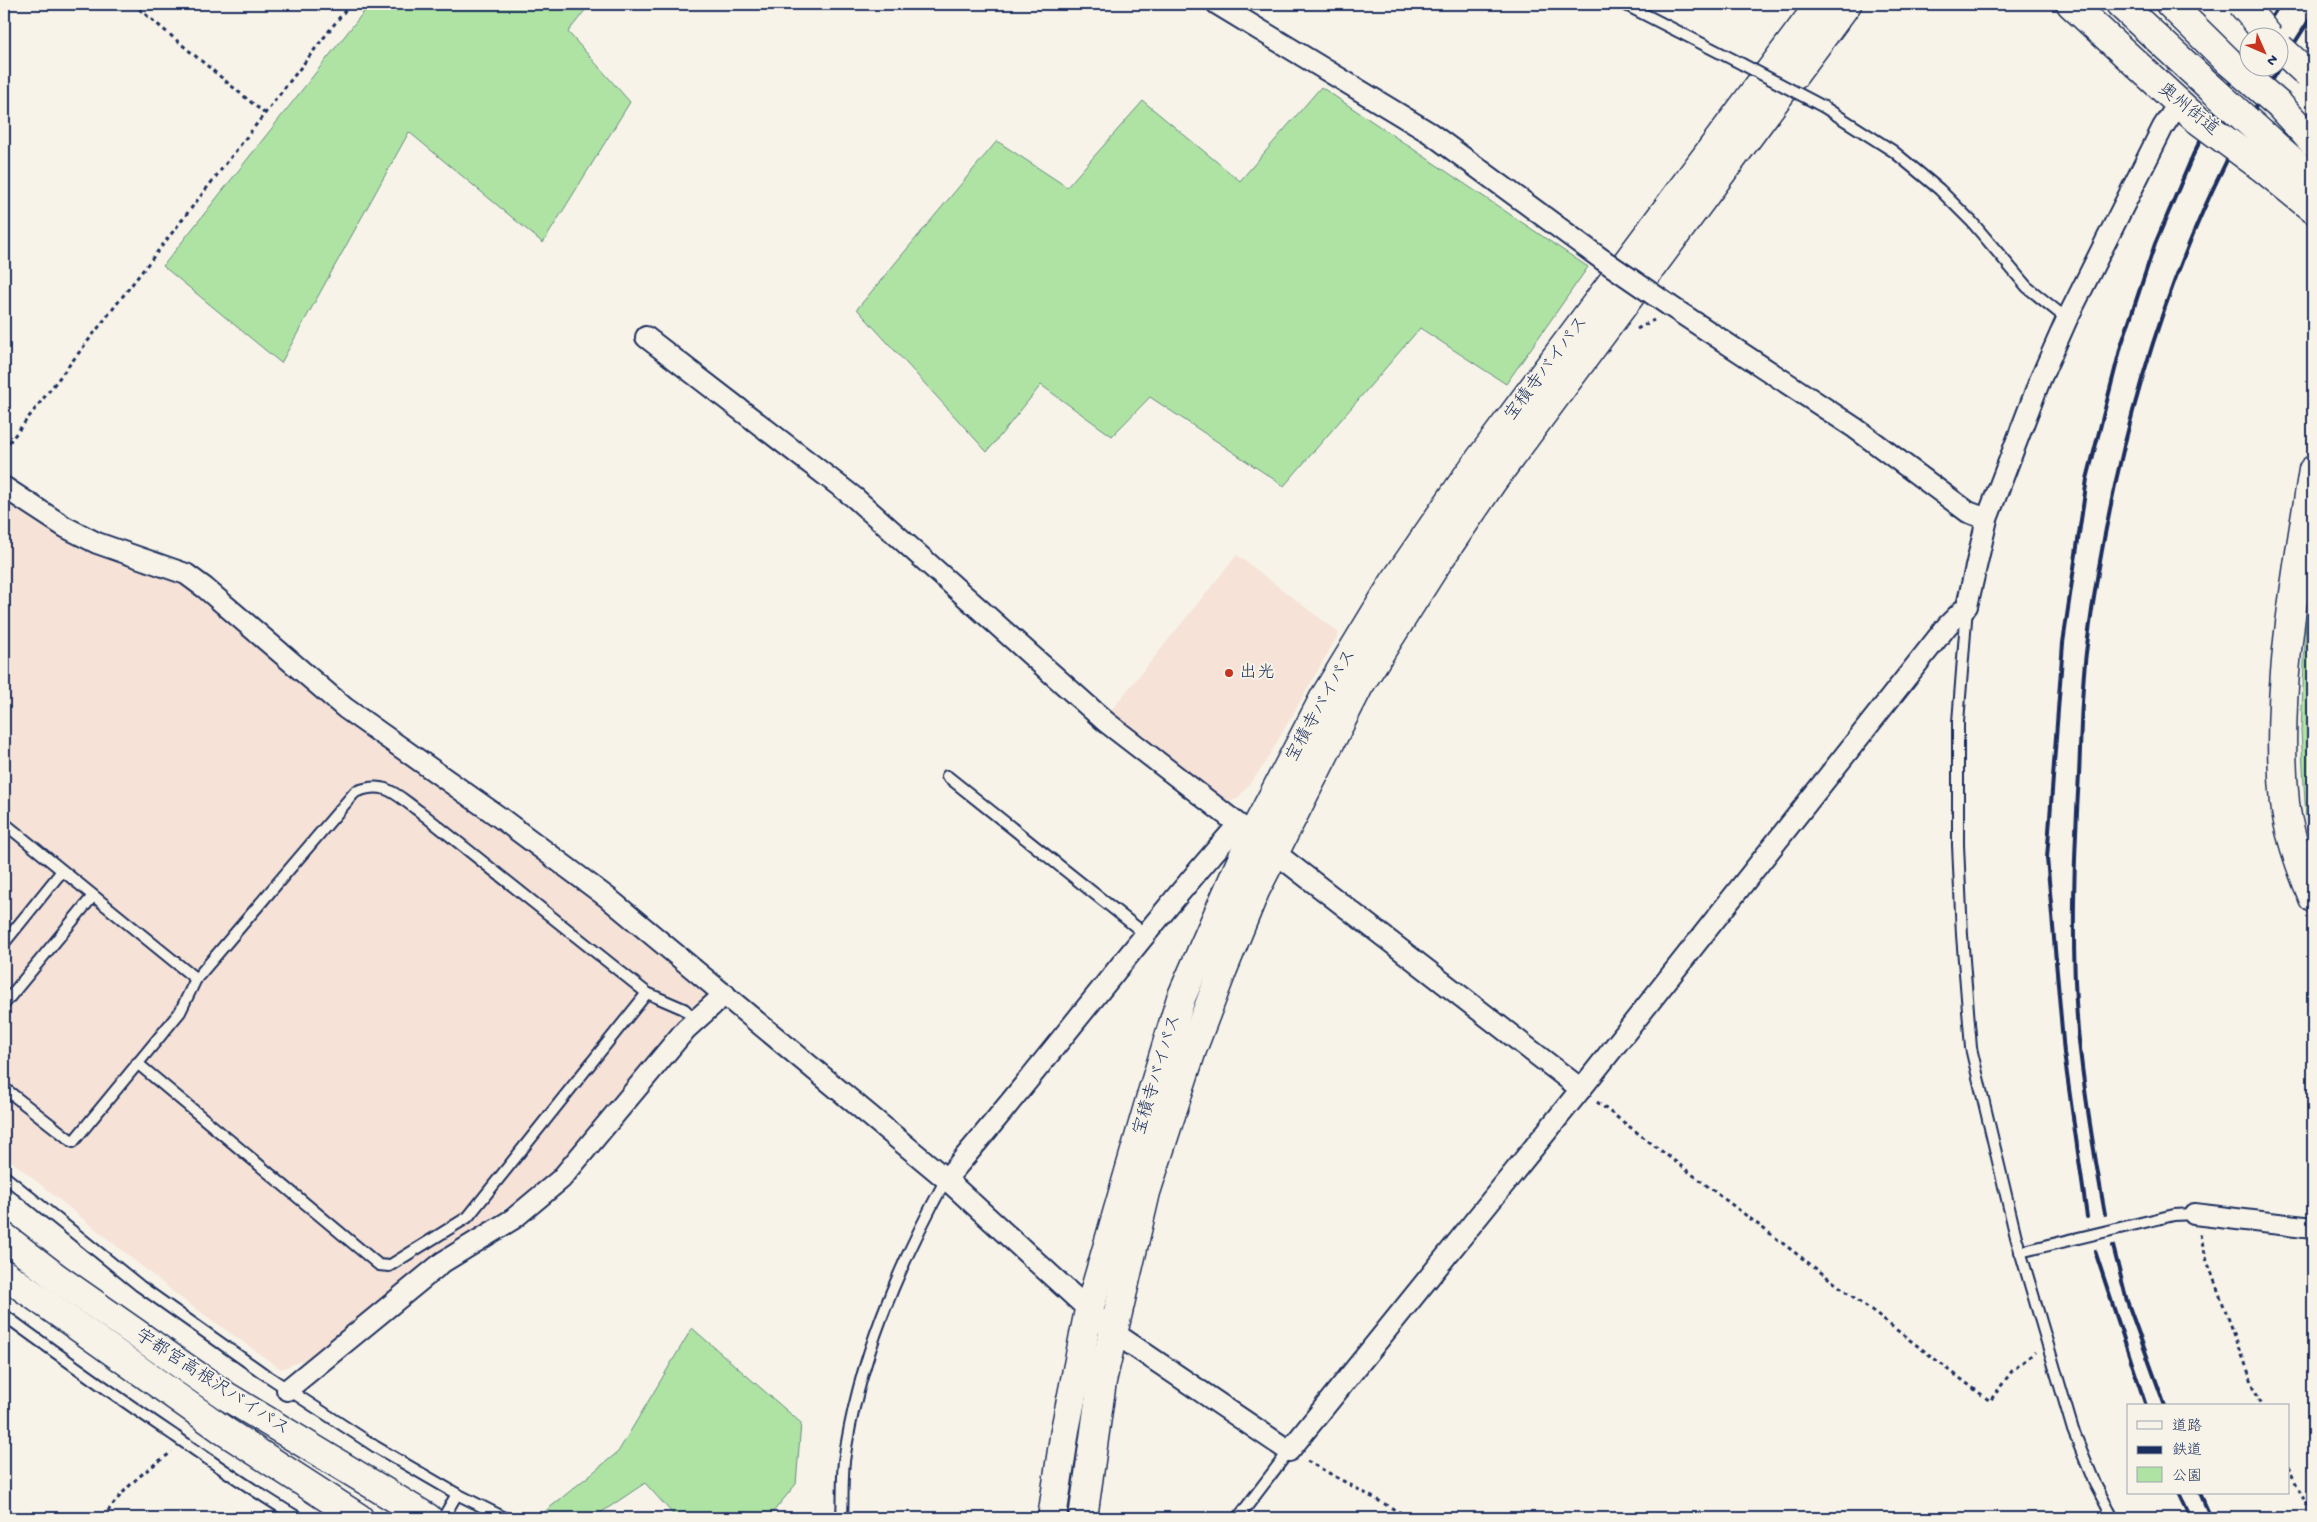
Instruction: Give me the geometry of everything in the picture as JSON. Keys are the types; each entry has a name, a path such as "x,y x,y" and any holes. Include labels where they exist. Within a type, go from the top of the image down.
{"main road":[{"name":"宝積寺バイパス","path":"1083,1518 1102,1381 1146,1192 1192,1050 1230,952 1274,852 1359,686 1442,555 1498,474 1847,4"},
{"name":"奥州街道","path":"2071,4 2186,111 2260,166 2313,209"},
{"path":"2120,4 2313,179"},
{"path":"2170,4 2229,62 2313,134"},
{"path":"2242,4 2262,28"},
{"name":"宝積寺バイパス","path":"1052,1518 1065,1430 1089,1310 1150,1096 1182,998 1245,830 1393,584 1468,475 1818,5"},
{"path":"2290,57 2311,77"},
{"path":"2279,105 2313,142"},
{"path":"2313,470 2289,636 2282,738 2285,805 2302,868 2313,898"},
{"name":"宇都宮高根沢バイパス","path":"4,1236 57,1278 226,1396 428,1518"},
{"name":"宇都宮高根沢バイパス","path":"4,1274 226,1432 359,1518"}],"street":[{"path":"1217,4 1449,146 1604,260 1664,313 1855,428 1968,512 1987,519"},
{"path":"4,487 65,527 97,543 186,574 345,708 502,819 608,898 946,1179 1113,1332 1289,1451 1581,1089 1947,626 1968,606 1987,519 2040,380 2067,319 2163,127 2186,111"},
{"path":"646,337 855,498 1106,722 1581,1089"},
{"path":"946,1179 1009,1106 1145,934 1245,830"},
{"path":"287,1390 443,1262 513,1219 561,1179 686,1029 725,994"},
{"path":"2194,1214 2313,1228"}],"lane":[{"path":"1624,4 1824,107 1894,151 1939,189 1972,222 2027,287 2067,319"},
{"path":"1968,606 1958,722 1958,845 1962,944 1972,1048 2020,1252 2073,1430 2095,1484 2113,1518"},
{"path":"947,776 1145,934"},
{"path":"4,1088 73,1142 180,1012 196,979 355,792 364,788 381,786 419,811 647,994 679,1006 696,1020"},
{"path":"4,823 196,979"},
{"path":"4,943 62,871"},
{"path":"4,1004 93,896"},
{"path":"138,1063 379,1265 388,1266 468,1217 647,994"},
{"path":"4,1176 140,1286 287,1390 376,1447 457,1494 505,1518"},
{"path":"842,1518 844,1462 862,1375 881,1315 923,1221 946,1179"},
{"path":"2020,1252 2174,1215 2194,1214"},
{"path":"4,1314 184,1443 267,1500 299,1518"},
{"path":"1238,1518 1289,1451"},
{"path":"443,1518 457,1494"}],"path":[{"path":"133,4 264,113"},
{"path":"4,449 350,4"},
{"path":"1632,331 1664,313"},
{"path":"1581,1089 1990,1402 2012,1371 2047,1343"},
{"path":"2194,1214 2207,1261 2260,1404"},
{"path":"103,1518 122,1491 143,1472 184,1443"},
{"path":"1289,1451 1410,1518"},
{"path":"2290,1471 2313,1518"}],"shaded area":[{"path":"4,498 94,554 182,579 595,897 709,994 680,1018 551,1177 423,1265 311,1357 281,1369 181,1298 4,1155"},
{"name":"出光","path":"1237,555 1339,633 1262,768 1237,799 1224,804 1109,713"}],"green space":[{"path":"370,4 590,4 568,32 630,102 543,243 409,132 281,363 163,266"},
{"path":"1321,87 1588,267 1506,384 1420,328 1284,486 1150,397 1112,436 1041,385 987,452 857,309 997,141 1067,187 1143,101 1240,181"},
{"path":"2313,570 2313,844 2306,821 2301,730 2308,575"},
{"path":"692,1328 801,1423 796,1484 768,1518 672,1518 673,1514 645,1483 593,1518 537,1518 618,1452"}],"railway":[{"path":"2264,28 2280,4"},
{"path":"2290,50 2313,14"},
{"path":"2087,1217 2064,1053 2047,858 2063,643 2087,479 2121,346 2155,244 2193,155 2226,89 2240,67"},
{"path":"2105,1214 2083,1077 2074,968 2076,839 2082,694 2087,645 2113,494 2131,419 2152,345 2177,273 2207,202 2241,134 2273,78"},
{"path":"2113,1246 2127,1301 2164,1404"},
{"path":"2095,1251 2145,1404"},
{"path":"2179,1494 2191,1518"},
{"path":"2200,1494 2211,1518"}],"place":[{"name":"出光","path":"1229,673"}]}
